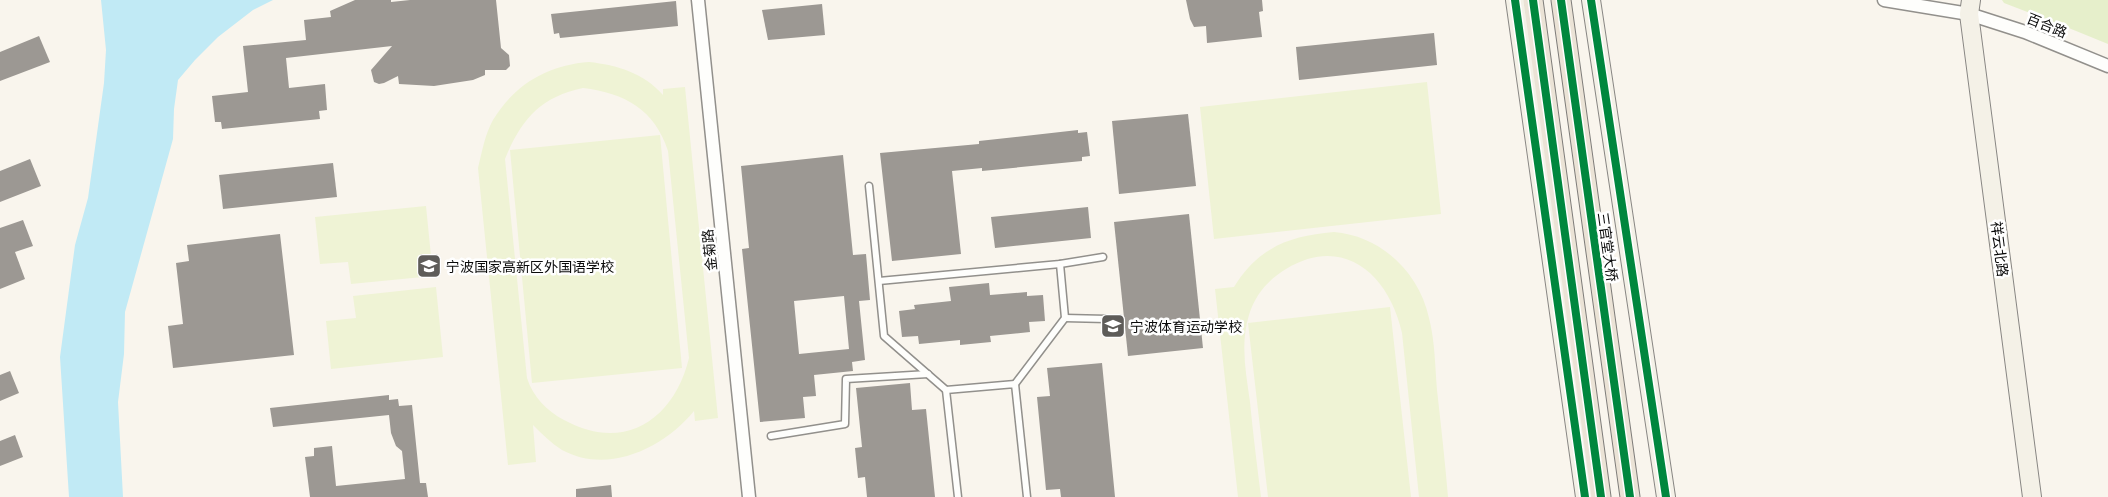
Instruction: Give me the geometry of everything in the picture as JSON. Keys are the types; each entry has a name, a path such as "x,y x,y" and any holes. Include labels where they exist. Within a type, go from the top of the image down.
{"main road":[{"path":"1533,0 1601,497"},
{"name":"三官堂大桥","path":"1561,0 1630,497"}],"street":[{"name":"金菊路","path":"698,0 749,497"},
{"path":"1515,0 1586,497"},
{"path":"1592,0 1666,497"},
{"name":"百合路","path":"1884,0 1970,7 2108,66"},
{"name":"祥云北路","path":"1970,7 2032,497"}],"lane":[{"path":"868,186 884,336 946,390 958,497"},
{"path":"878,281 1060,264 1103,257"},
{"path":"1027,497 1015,384 1065,318 1060,264"},
{"path":"1065,318 1107,319"},
{"path":"770,436 846,424 846,379 928,374"},
{"path":"946,390 1015,384"}],"green space":[{"path":"2002,0 2108,0 2108,44 2004,3"},
{"path":"589,62 610,65 629,71 656,87 663,95 663,89 685,87 718,418 695,421 694,411 682,424 651,446 634,454 598,460 580,457 562,450 533,425 536,462 508,465 478,168 490,125 512,96 522,87 546,72","holes":["583,88 598,90 625,99 646,114 655,125 668,151 689,358 682,380 672,398 659,414 643,425 626,431 607,433 586,429 564,420 546,408 533,391 527,378 505,159 525,122 544,104 555,97"]},
{"path":"1427,82 1441,214 1214,239 1200,107"},
{"path":"660,135 682,368 532,383 510,150"},
{"path":"426,206 433,276 351,284 348,262 320,264 315,217"},
{"path":"1334,232 1351,235 1382,249 1407,272 1417,286 1424,301 1434,345 1448,497 1419,497 1402,333 1396,312 1387,294 1375,278 1361,266 1345,259 1327,256 1307,259 1279,273 1263,289 1249,315 1244,348 1261,497 1238,497 1215,289 1234,287 1254,262 1276,246 1303,237"},
{"path":"436,287 443,357 331,369 326,321 356,318 353,296"},
{"path":"1390,307 1411,497 1268,497 1248,323"}],"water":[{"path":"101,0 273,0 253,10 218,37 178,80 174,109 173,139 125,312 124,354 118,402 123,497 69,497 60,357 75,245 88,198 104,83 106,50"}],"building":[{"path":"355,0 391,0 391,2 410,0 496,0 501,48 509,55 510,66 506,70 485,70 485,75 473,80 434,86 399,84 398,76 384,83 374,82 371,70 392,46 286,58 289,88 325,84 327,110 319,111 320,119 222,129 221,122 215,122 212,96 248,92 243,46 306,40 304,20 331,17 330,11"},
{"path":"1186,0 1262,0 1263,11 1259,12 1262,37 1207,43 1206,26 1194,27 1190,19"},
{"path":"676,1 678,26 560,38 559,33 554,34 551,14"},
{"path":"822,4 825,35 768,40 762,10"},
{"path":"1434,33 1437,65 1299,80 1296,47"},
{"path":"39,36 50,62 0,81 0,52"},
{"path":"1188,114 1196,186 1119,194 1112,121"},
{"path":"1078,130 1078,133 1087,132 1090,156 1082,157 1082,161 982,171 982,168 952,171 961,254 892,261 880,153 979,144 979,141"},
{"path":"843,155 853,255 866,254 870,300 859,301 865,360 852,362 853,371 814,375 816,396 803,397 805,418 760,422 742,249 749,248 741,166","holes":["844,296 849,349 799,354 794,301"]},
{"path":"30,159 41,186 0,202 0,171"},
{"path":"333,163 337,197 223,209 219,175"},
{"path":"1088,207 1091,238 995,248 991,217"},
{"path":"1189,214 1203,348 1128,356 1114,222"},
{"path":"23,220 33,246 15,252 25,279 0,289 0,228"},
{"path":"280,234 294,355 173,368 168,326 183,324 176,263 189,261 187,245"},
{"path":"989,283 990,295 1027,292 1027,296 1043,295 1045,321 1029,322 1030,332 990,336 991,342 960,345 960,340 919,344 918,336 902,337 899,311 915,309 914,305 951,301 949,287"},
{"path":"1102,363 1115,497 1061,497 1060,489 1046,490 1037,397 1050,396 1047,368"},
{"path":"10,371 19,393 0,401 0,375"},
{"path":"910,383 912,410 926,409 935,497 867,497 865,477 858,478 855,448 862,447 856,388"},
{"path":"389,395 389,400 398,399 399,406 412,405 420,483 426,483 428,497 310,497 305,457 314,456 314,448 332,446 336,486 405,479 402,451 396,446 391,433 389,415 273,427 270,408"},
{"path":"15,435 23,457 0,466 0,441"},
{"path":"611,485 612,497 576,497 576,489"}],"cycle path":[{"path":"1515,0 1585,497"},
{"path":"1533,0 1601,497"},
{"path":"1561,0 1630,497"},
{"path":"1591,0 1666,497"}],"place":[{"name":"宁波国家高新区外国语学校","path":"429,266"},
{"name":"宁波体育运动学校","path":"1113,326"}]}
